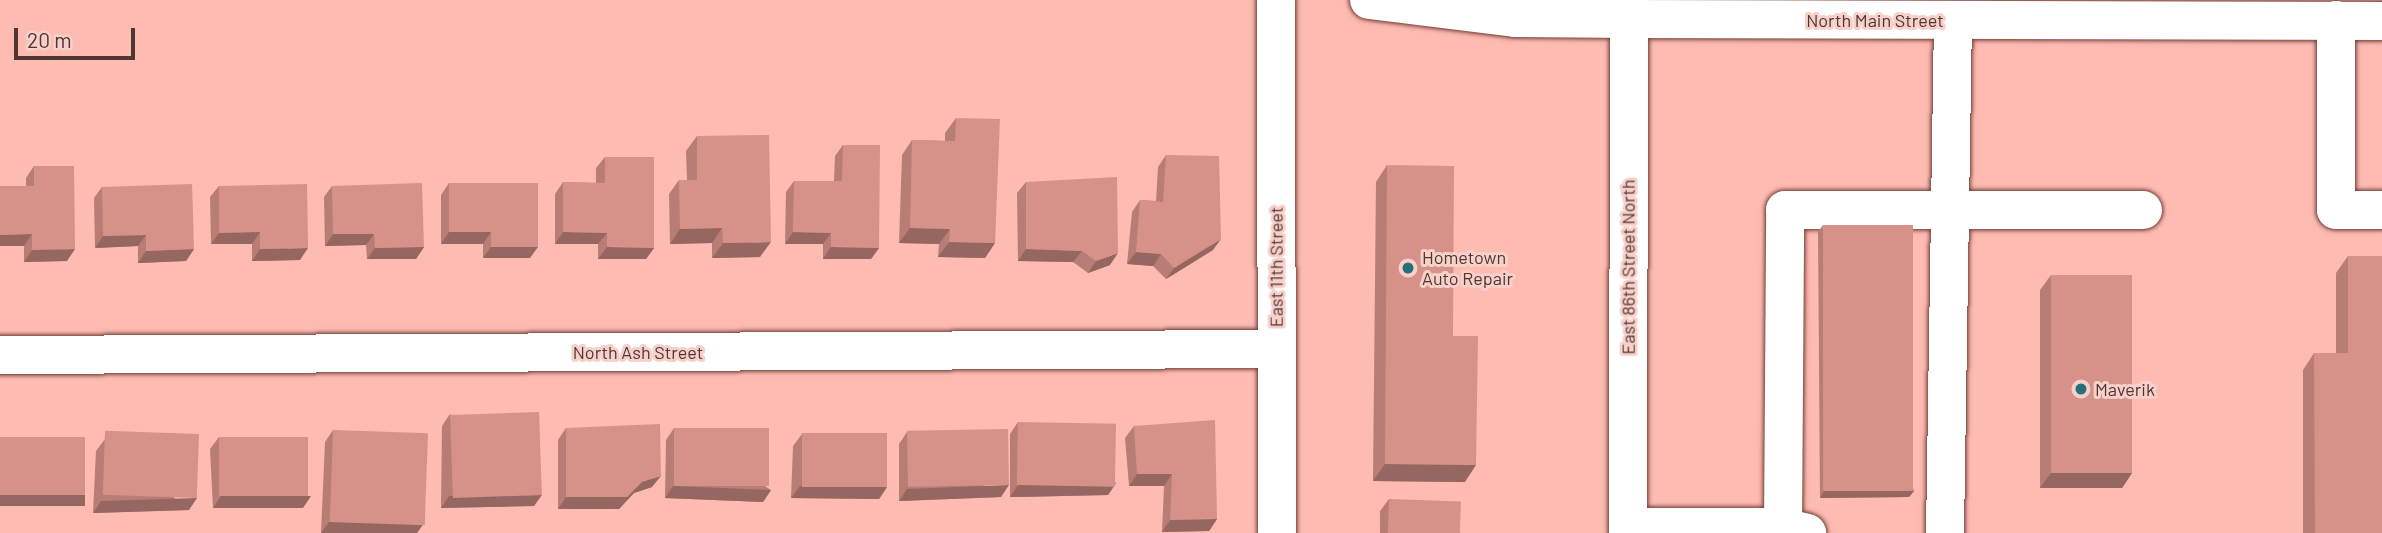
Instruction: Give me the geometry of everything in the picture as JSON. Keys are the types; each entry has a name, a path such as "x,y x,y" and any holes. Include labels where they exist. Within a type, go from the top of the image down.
{"street":[{"name":"East 11th Street","path":"1276,0 1277,533"},
{"name":"North Main Street","path":"1369,0 1515,18 1629,10 1953,20 2382,20"},
{"name":"East 86th Street North","path":"1628,530 1629,10"},
{"path":"1945,533 1953,20"},
{"path":"2336,20 2336,210 2382,209"},
{"path":"1628,530 1796,530 1784,210 2143,210"},
{"name":"North Ash Street","path":"0,355 1276,349"}],"building":[{"path":"956,118 1000,119 995,243 949,242 950,229 910,228 912,140 955,141"},
{"path":"769,135 771,242 723,243 722,228 680,229 679,180 697,180 697,136"},
{"path":"843,145 880,145 879,248 831,247 831,233 793,232 794,181 842,181"},
{"path":"1166,155 1219,156 1221,239 1174,268 1161,254 1136,252 1140,200 1163,202"},
{"path":"605,157 654,157 654,248 607,247 607,233 563,232 563,182 605,183"},
{"name":"Hometown Auto Repair","path":"1387,165 1454,166 1453,336 1478,336 1476,465 1385,464"},
{"path":"34,166 74,166 75,249 32,250 32,234 0,235 0,186 34,186"},
{"path":"1117,177 1118,253 1096,261 1082,251 1026,249 1026,182"},
{"path":"422,183 424,247 375,248 374,234 333,234 332,186"},
{"path":"449,183 538,183 538,247 491,247 491,232 449,232"},
{"path":"192,184 194,249 146,251 146,235 103,236 102,187"},
{"path":"307,184 308,248 260,249 260,232 219,233 219,186"},
{"path":"1823,225 1913,225 1913,491 1823,491"},
{"path":"2348,256 2382,256 2382,533 2315,533 2314,353 2348,353"},
{"name":"Maverik","path":"2051,275 2132,275 2132,473 2051,473"},
{"path":"539,412 542,495 453,498 450,415"},
{"path":"1215,420 1217,519 1170,520 1172,474 1137,474 1134,426"},
{"path":"1018,422 1116,424 1115,487 1017,485"},
{"path":"660,424 661,476 642,482 627,497 566,497 566,428"},
{"path":"674,428 769,428 769,486 674,486"},
{"path":"1008,429 1009,485 908,487 907,431"},
{"path":"333,430 428,433 425,525 330,522"},
{"path":"105,431 199,434 197,498 103,495"},
{"path":"802,433 887,433 887,487 802,487"},
{"path":"0,437 85,437 85,495 0,495"},
{"path":"219,437 308,437 308,496 219,496"},
{"path":"1389,499 1461,502 1460,533 1388,533"}],"place":[{"name":"Hometown Auto Repair","path":"1408,268"},
{"name":"Maverik","path":"2081,389"}]}
